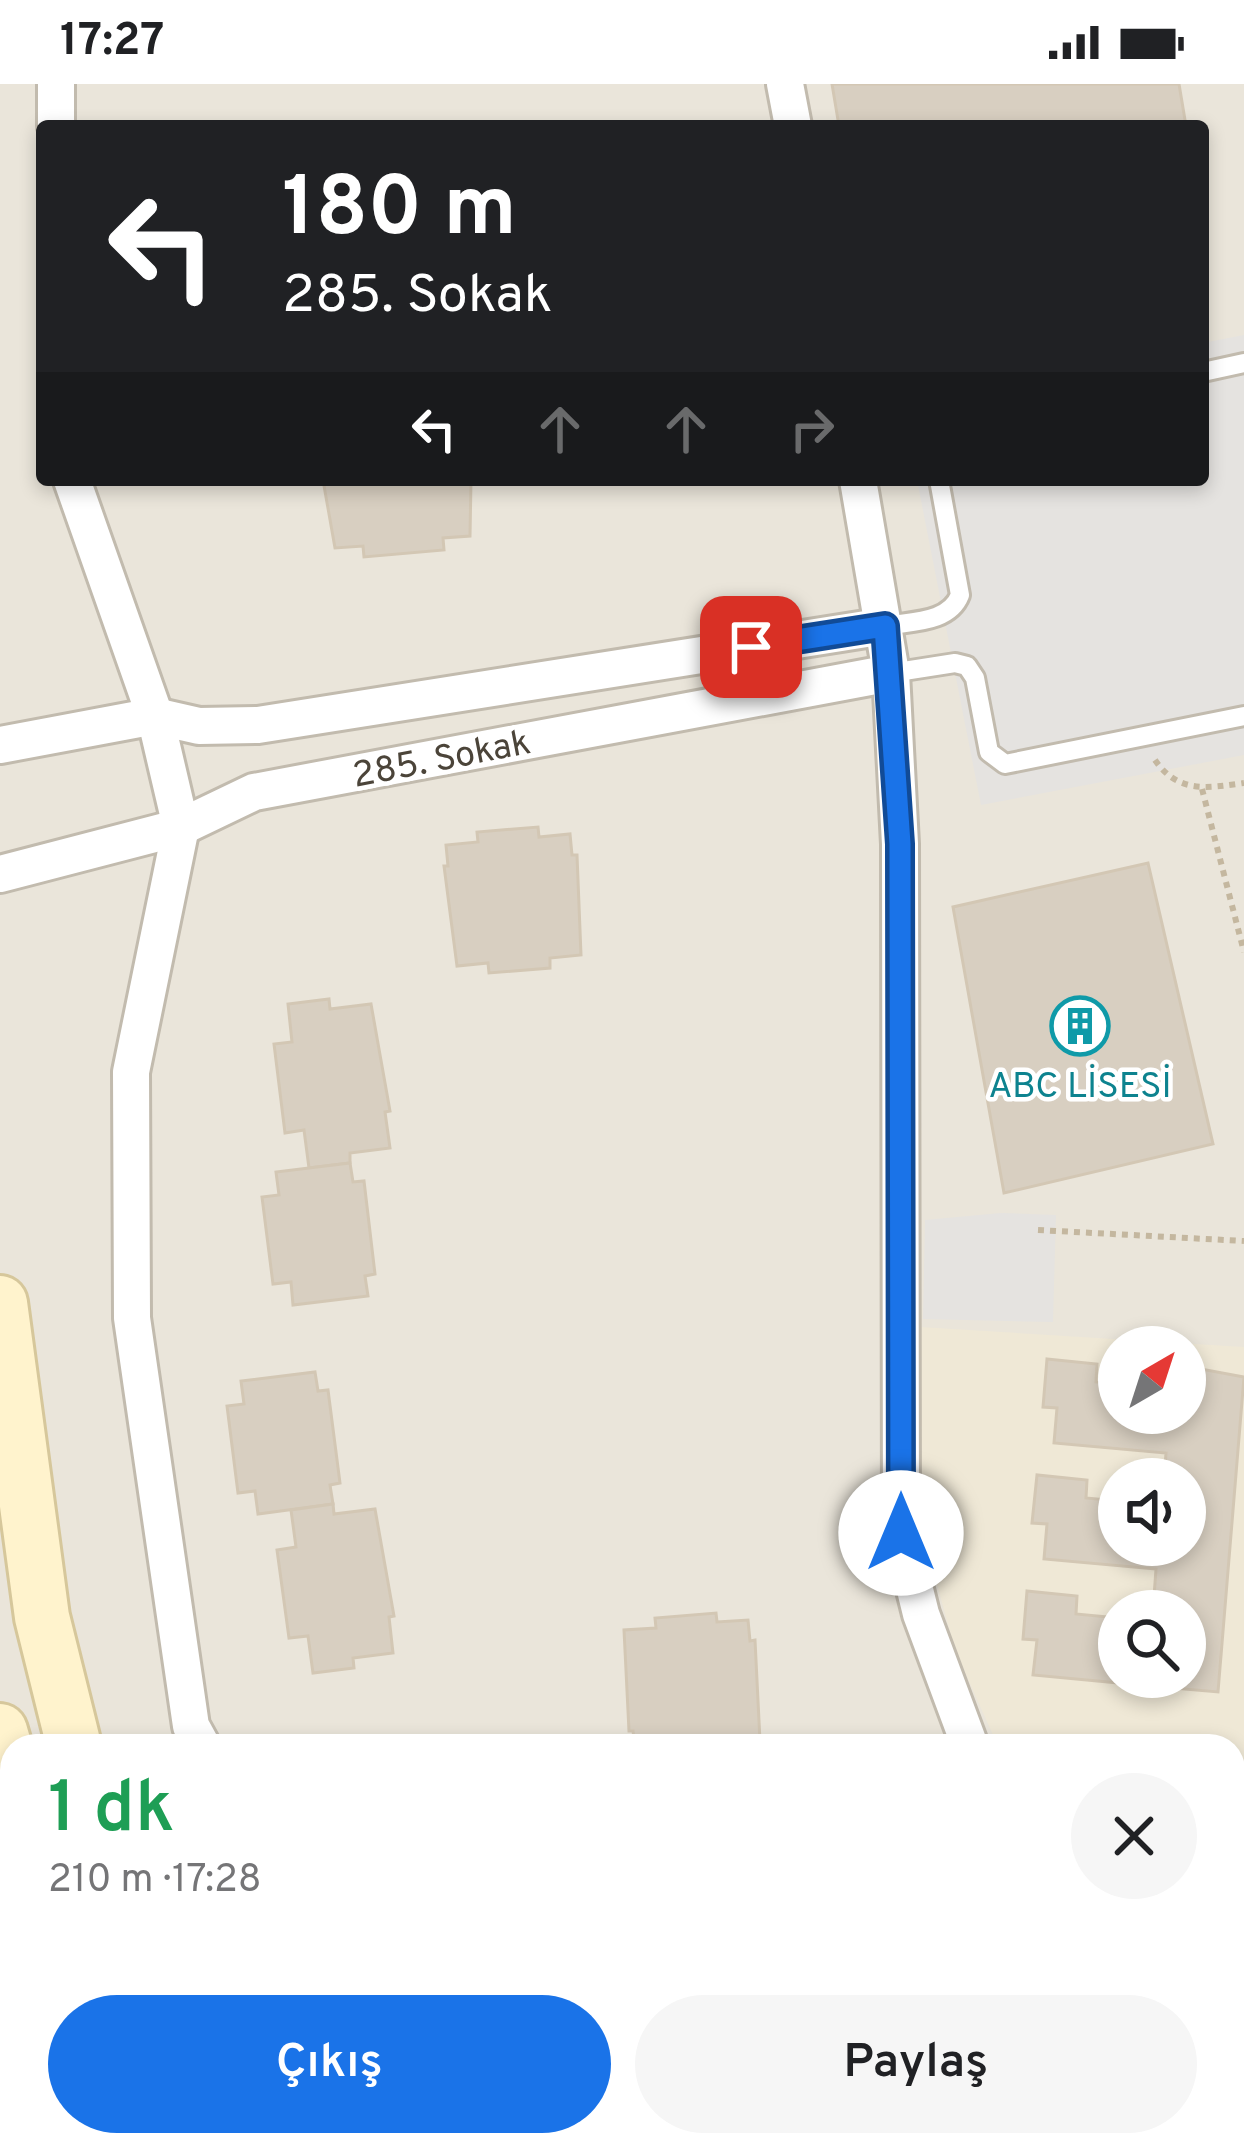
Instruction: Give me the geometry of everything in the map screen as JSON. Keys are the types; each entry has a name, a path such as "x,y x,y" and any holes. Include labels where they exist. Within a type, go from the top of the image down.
{"main road":[{"path":"0,1304 42,1617 71,1734"}],"street":[{"path":"56,84 56,120"},
{"path":"785,84 792,120"},
{"path":"74,486 155,716 181,827 130,1072 132,1318 195,1734"},
{"path":"859,486 891,673 900,844 901,1533 927,1633 965,1734"},
{"name":"285. Sokak","path":"0,745 155,716 199,726 259,725 885,626"},
{"name":"285. Sokak","path":"0,874 181,827 254,792 891,673"}],"lane":[{"path":"1209,371 1244,363"},
{"path":"885,626 944,615 955,608 960,595 940,486"},
{"path":"891,673 955,663 967,666 975,678 989,752 1005,764 1244,716"}],"path":[{"path":"1140,737 1172,780 1202,789 1244,783"},
{"path":"1202,789 1244,952"},
{"path":"1038,1230 1244,1241"}],"shaded area":[{"path":"0,84 1244,84 1244,1734 0,1734"},
{"path":"1244,335 1244,755 981,805 918,486 1209,486 1209,342"},
{"path":"1001,1213 1056,1215 1053,1322 923,1319 925,1220"},
{"path":"920,1327 1098,1338 1098,1434 1206,1434 1206,1345 1244,1347 1244,1734 993,1734 955,1650 919,1518"}],"building":[{"path":"832,84 1179,84 1185,120 838,120"},
{"path":"324,486 471,486 470,536 443,538 444,550 364,557 363,546 335,548"},
{"path":"538,827 539,837 570,834 572,855 577,855 581,955 550,958 550,968 489,973 488,963 457,966 444,866 448,866 446,845 478,842 477,832"},
{"name":"ABC LİSESİ","path":"1148,863 1213,1144 1004,1193 953,907"},
{"path":"329,999 330,1009 371,1004 390,1111 385,1112 390,1148 350,1153 350,1163 309,1168 304,1130 285,1133 274,1044 292,1042 288,1004"},
{"path":"350,1163 353,1182 364,1181 375,1274 365,1276 368,1296 293,1305 291,1282 273,1284 262,1197 279,1195 276,1172"},
{"path":"1047,1359 1097,1364 1098,1434 1206,1434 1206,1370 1244,1377 1218,1692 1206,1691 1206,1590 1154,1590 1156,1569 1122,1566 1206,1566 1206,1458 1166,1458 1166,1453 1054,1443 1057,1408 1043,1407"},
{"path":"315,1372 318,1391 328,1390 340,1483 330,1485 333,1504 258,1514 255,1491 238,1493 227,1406 244,1404 241,1381"},
{"path":"1037,1475 1087,1480 1086,1498 1098,1499 1098,1564 1044,1559 1047,1524 1032,1523"},
{"path":"333,1504 334,1514 375,1509 394,1616 389,1617 393,1653 353,1658 354,1668 313,1673 308,1636 289,1638 277,1550 296,1547 291,1510"},
{"path":"1027,1591 1077,1596 1076,1614 1098,1616 1098,1681 1033,1675 1037,1640 1023,1639"},
{"path":"716,1613 717,1622 748,1620 750,1641 755,1640 760,1734 629,1731 624,1630 656,1628 655,1618"}],"place":[{"name":"ABC LİSESİ","path":"1080,1026"}],"route":[{"path":"751,647 885,626 900,844 901,1533"}]}
